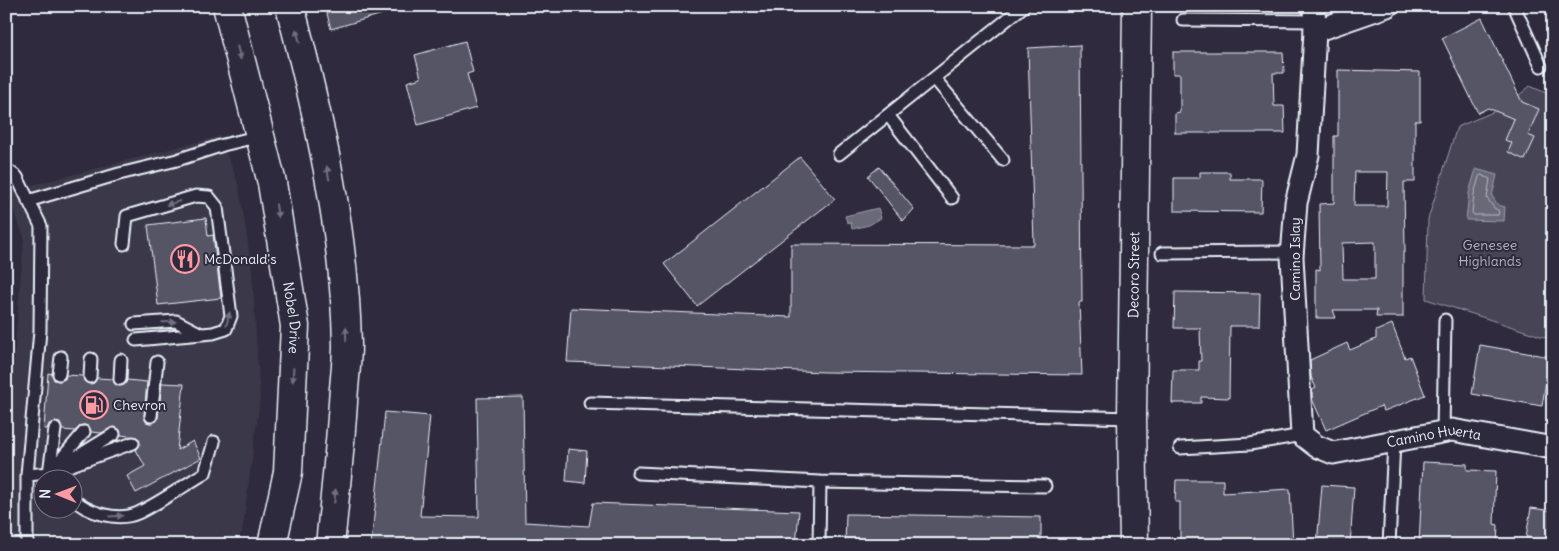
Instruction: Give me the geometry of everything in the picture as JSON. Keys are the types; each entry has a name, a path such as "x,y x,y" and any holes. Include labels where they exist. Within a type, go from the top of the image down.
{"main road":[{"name":"Nobel Drive","path":"227,6 272,183 295,326 288,472 272,545"},
{"path":"290,6 306,66 324,150 337,219 345,294 347,347 339,461 330,545"},
{"name":"Decoro Street","path":"1134,545 1132,418 1137,6"}],"street":[{"path":"1315,19 1387,6"},
{"name":"Camino Islay","path":"1309,440 1293,252 1296,203 1308,156 1315,19"},
{"name":"Camino Huerta","path":"1309,440 1334,453 1452,430 1553,448"}],"lane":[{"path":"839,154 1024,6"},
{"path":"1514,6 1541,66"},
{"path":"1183,20 1315,19"},
{"path":"934,78 1003,160"},
{"path":"888,115 952,198"},
{"path":"28,201 261,135"},
{"path":"6,168 17,177 42,226 40,331 27,475 27,545"},
{"path":"124,244 127,216 196,196 209,197 218,207 231,316 226,329 214,333 136,340"},
{"path":"1162,253 1293,252"},
{"path":"1443,432 1445,320"},
{"path":"134,324 176,321 201,334"},
{"path":"59,374 61,357"},
{"path":"90,377 91,359"},
{"path":"120,379 121,360"},
{"path":"151,416 157,362"},
{"path":"590,403 1132,418"},
{"path":"53,468 55,430"},
{"path":"58,468 84,432"},
{"path":"64,468 114,434"},
{"path":"1180,448 1309,440"},
{"path":"82,506 108,516 136,514 205,473 214,442"},
{"path":"1389,545 1394,442"},
{"path":"71,468 132,443"},
{"path":"638,473 820,482 1045,486"},
{"path":"27,475 32,475"},
{"path":"819,545 820,482"}],"shaded area":[{"path":"220,136 239,186 252,270 260,399 242,533 229,545 149,545 6,540 6,454 24,237 6,192"}],"green space":[{"name":"Genesee Highlands","path":"1530,86 1553,96 1553,340 1426,299 1428,219 1457,127 1505,107"}],"water":[{"path":"1476,169 1497,175 1492,196 1498,205 1505,207 1504,221 1466,220 1469,193"},
{"path":"878,208 881,218 869,225 852,229 851,223 847,222 845,216"}],"building":[{"path":"325,6 392,6 393,11 331,29"},
{"path":"1482,18 1522,102 1539,109 1528,135 1535,138 1525,160 1508,152 1512,143 1505,140 1514,119 1488,108 1478,113 1442,38"},
{"path":"465,41 473,72 467,74 476,108 418,125 407,82 421,78 415,55"},
{"path":"1080,45 1082,302 1079,302 1082,375 825,372 567,362 571,308 791,317 791,244 1034,245 1028,48"},
{"path":"1173,52 1283,52 1284,73 1273,73 1274,106 1284,106 1285,133 1175,133 1175,113 1180,112 1180,74 1173,74"},
{"path":"1338,70 1420,72 1420,121 1415,121 1415,182 1404,182 1405,252 1403,252 1403,317 1376,317 1377,310 1333,310 1336,318 1316,318 1316,269 1320,270 1319,204 1334,203 1334,136 1338,136","holes":["1355,172 1388,172 1387,206 1354,206","1375,242 1375,279 1343,279 1342,243"]},
{"path":"800,157 835,199 697,306 664,264"},
{"path":"879,167 914,209 903,221 868,176"},
{"path":"1200,172 1230,172 1230,179 1262,179 1261,212 1174,211 1174,178 1200,178"},
{"path":"206,218 208,236 213,235 221,298 158,305 148,225"},
{"path":"1175,292 1260,293 1259,326 1230,326 1229,398 1201,397 1201,403 1172,403 1173,370 1199,370 1199,361 1201,361 1200,328 1174,328"},
{"path":"1392,324 1405,358 1410,356 1425,395 1384,411 1381,406 1326,430 1312,399 1312,390 1316,388 1311,377 1310,360 1347,343 1350,350 1376,339 1376,331"},
{"path":"1480,345 1550,357 1542,406 1472,394"},
{"path":"48,373 52,374 54,380 59,381 65,379 66,375 83,376 84,381 89,384 94,383 97,378 113,379 114,383 119,386 124,385 127,380 147,382 144,416 146,422 151,423 157,421 162,383 184,384 177,450 193,441 201,458 136,493 127,476 145,466 136,450 140,444 137,437 121,435 120,430 114,427 101,433 91,432 89,427 85,425 81,425 75,431 62,430 60,423 56,422 49,424 47,429 44,429"},
{"path":"523,397 525,522 589,526 593,503 799,511 796,545 371,545 385,412 430,416 420,516 479,517 477,398"},
{"path":"568,449 587,451 585,483 566,481"},
{"path":"1423,462 1467,464 1467,470 1496,471 1494,524 1498,525 1497,545 1419,545"},
{"path":"1176,480 1223,480 1223,493 1290,489 1293,545 1180,545 1180,502 1175,502"},
{"path":"1322,485 1354,487 1350,545 1317,545"},
{"path":"1531,508 1553,511 1553,545 1531,545 1532,538 1526,537"},
{"path":"846,514 1041,517 1041,545 845,545"}],"place":[{"name":"McDonald's","path":"185,259"},
{"name":"Chevron","path":"94,405"}]}
